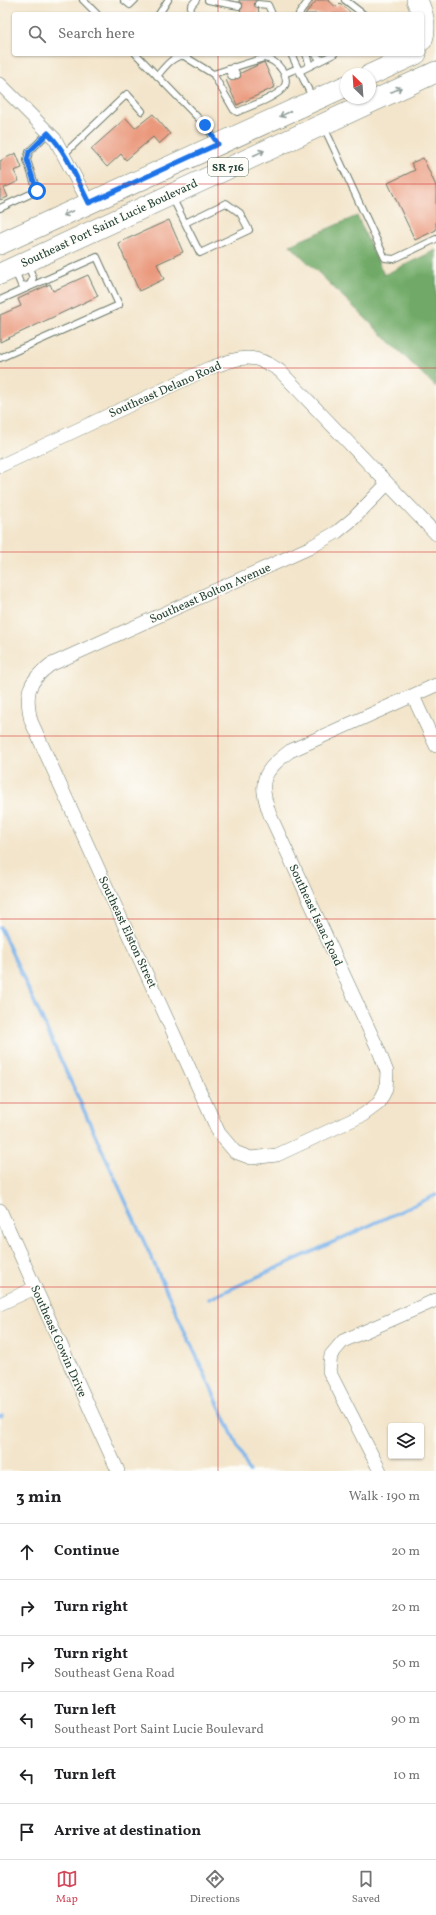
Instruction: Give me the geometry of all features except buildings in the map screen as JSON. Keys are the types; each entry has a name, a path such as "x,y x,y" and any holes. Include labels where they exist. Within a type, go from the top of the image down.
{"main road":[{"path":"417,0 422,12"},
{"path":"424,49 436,45"},
{"path":"376,72 407,56"},
{"name":"Southeast Port Saint Lucie Boulevard","path":"13,268 435,73"},
{"name":"SR 716","path":"0,244 340,89"},
{"path":"134,211 144,196 200,169 211,158 218,144"}],"street":[{"path":"0,84 55,139 89,203"},
{"name":"Southeast Delano Road","path":"0,466 207,369 231,360 246,357 266,361 280,371 436,534"},
{"name":"Southeast Bolton Avenue","path":"29,690 37,675 50,665 309,548 337,532 354,518 387,484"},
{"name":"Southeast Isaac Road","path":"251,1158 277,1155 363,1115 378,1103 386,1089 387,1072 379,1051 270,815 263,796 263,780 273,764 290,751 436,685"},
{"name":"Southeast Elston Street","path":"29,690 27,704 31,721 219,1133 235,1152 251,1158"},
{"path":"413,696 436,746"},
{"name":"Southeast Gowin Drive","path":"0,1210 118,1471"},
{"path":"0,1304 35,1288"},
{"path":"380,1471 329,1372 331,1355 344,1341 436,1300"}],"lane":[{"path":"83,0 95,12"},
{"path":"124,0 130,5 135,0"},
{"path":"159,12 168,0"},
{"path":"190,12 191,6 196,0"},
{"path":"208,0 239,6"},
{"path":"268,5 273,0"},
{"path":"300,12 309,0"},
{"path":"345,0 360,12"},
{"path":"258,4 268,5"},
{"path":"268,5 271,12"},
{"path":"138,56 205,125 218,144"},
{"path":"157,76 174,59 184,56 213,74 234,110 237,112 252,101 283,89 287,82 280,67 269,59 258,59 213,74"},
{"path":"292,56 314,101"},
{"path":"307,56 310,66"},
{"path":"317,56 321,60"},
{"path":"284,74 310,66 329,56"},
{"path":"236,66 239,74 236,66"},
{"path":"63,154 127,94 142,111"},
{"path":"322,124 385,258 394,259 436,239"},
{"path":"0,208 37,191 27,160 29,152 48,133"},
{"path":"171,194 185,223 200,253 249,230 240,213 226,203 185,223"},
{"path":"0,300 97,257 119,305 0,358"},
{"path":"13,268 21,285 29,286"},
{"path":"13,268 33,278 29,286"}],"green space":[{"path":"357,216 384,275 436,250 436,387 290,245"}],"waterway":[{"path":"0,927 249,1471"},
{"path":"209,1299 436,1195"}],"route":[{"path":"37,191 28,168 27,160 29,152 48,133 55,139 89,203 218,144 205,125"}]}
